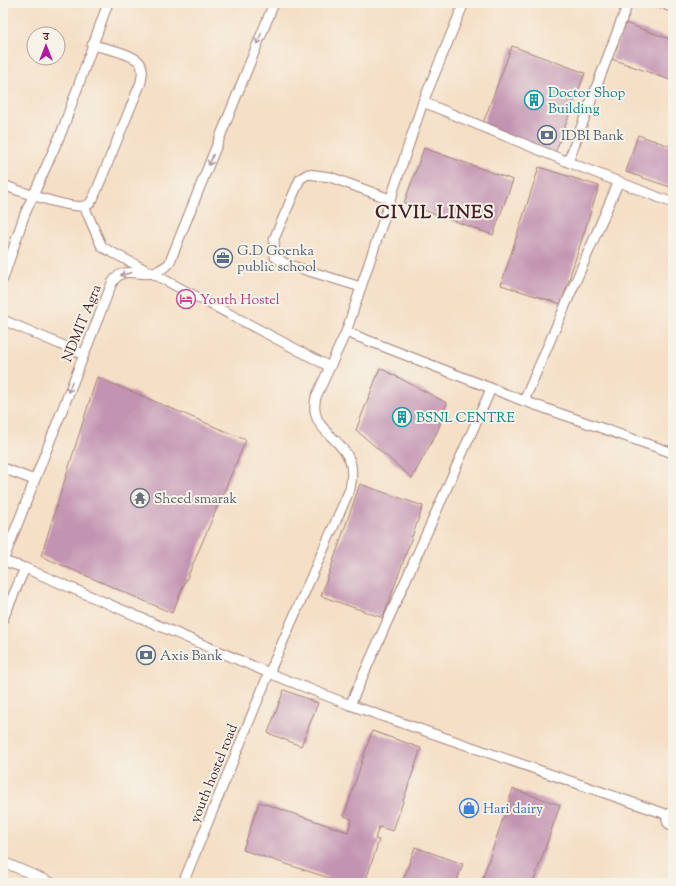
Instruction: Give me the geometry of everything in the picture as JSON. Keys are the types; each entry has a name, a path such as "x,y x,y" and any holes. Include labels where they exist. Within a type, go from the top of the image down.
{"lane":[{"path":"152,274 169,264 274,3"},
{"name":"youth hostel road","path":"182,883 269,673 350,489 352,474 349,460 314,414 316,397 346,332 423,102 464,3"},
{"path":"568,162 628,3"},
{"path":"662,3 673,8"},
{"path":"3,279 24,216 62,131 106,4"},
{"path":"3,186 71,206 84,206 89,204 93,199 141,82 143,72 140,63 131,56 92,45"},
{"path":"423,102 568,162 673,203"},
{"path":"361,287 286,264 275,257 274,239 300,179 308,174 330,177 390,199"},
{"path":"524,401 619,181"},
{"path":"84,206 102,247 330,367"},
{"name":"NDMIT Agra","path":"3,561 83,354 116,277 131,272 152,274"},
{"path":"3,320 83,354"},
{"path":"346,332 491,389 673,453"},
{"path":"350,705 491,389"},
{"path":"3,468 34,480"},
{"path":"3,561 25,568 269,673 350,705 663,813 673,820"},
{"path":"3,619 25,568"},
{"path":"3,862 52,883"}],"building":[{"path":"625,23 673,40 673,81 612,59"},
{"name":"Doctor Shop Building","path":"512,46 585,73 555,153 482,126"},
{"path":"638,135 673,147 673,188 626,172"},
{"path":"424,148 513,180 493,235 404,203"},
{"path":"539,167 599,186 561,304 501,285"},
{"name":"BSNL CENTRE","path":"380,368 447,403 438,430 412,478 356,430"},
{"name":"Sheed smarak","path":"97,377 246,440 172,613 41,556"},
{"path":"360,484 423,506 383,618 321,596"},
{"path":"284,690 318,703 301,746 268,733"},
{"path":"372,731 421,748 393,831 379,827 375,839 379,840 365,883 327,883 329,878 243,850 259,802 348,832 352,819 344,816"},
{"path":"513,789 560,805 533,883 481,883"},
{"path":"415,847 463,864 456,883 402,883"}],"place":[{"name":"Doctor Shop Building","path":"534,100"},
{"name":"IDBI Bank","path":"547,135"},
{"name":"G.D Goenka public school","path":"223,258"},
{"name":"Youth Hostel","path":"186,299"},
{"name":"BSNL CENTRE","path":"402,417"},
{"name":"Sheed smarak","path":"140,498"},
{"name":"Axis Bank","path":"146,655"},
{"name":"Hari dairy","path":"469,808"}],"district":[{"name":"CIVIL LINES","path":"435,212"}]}
